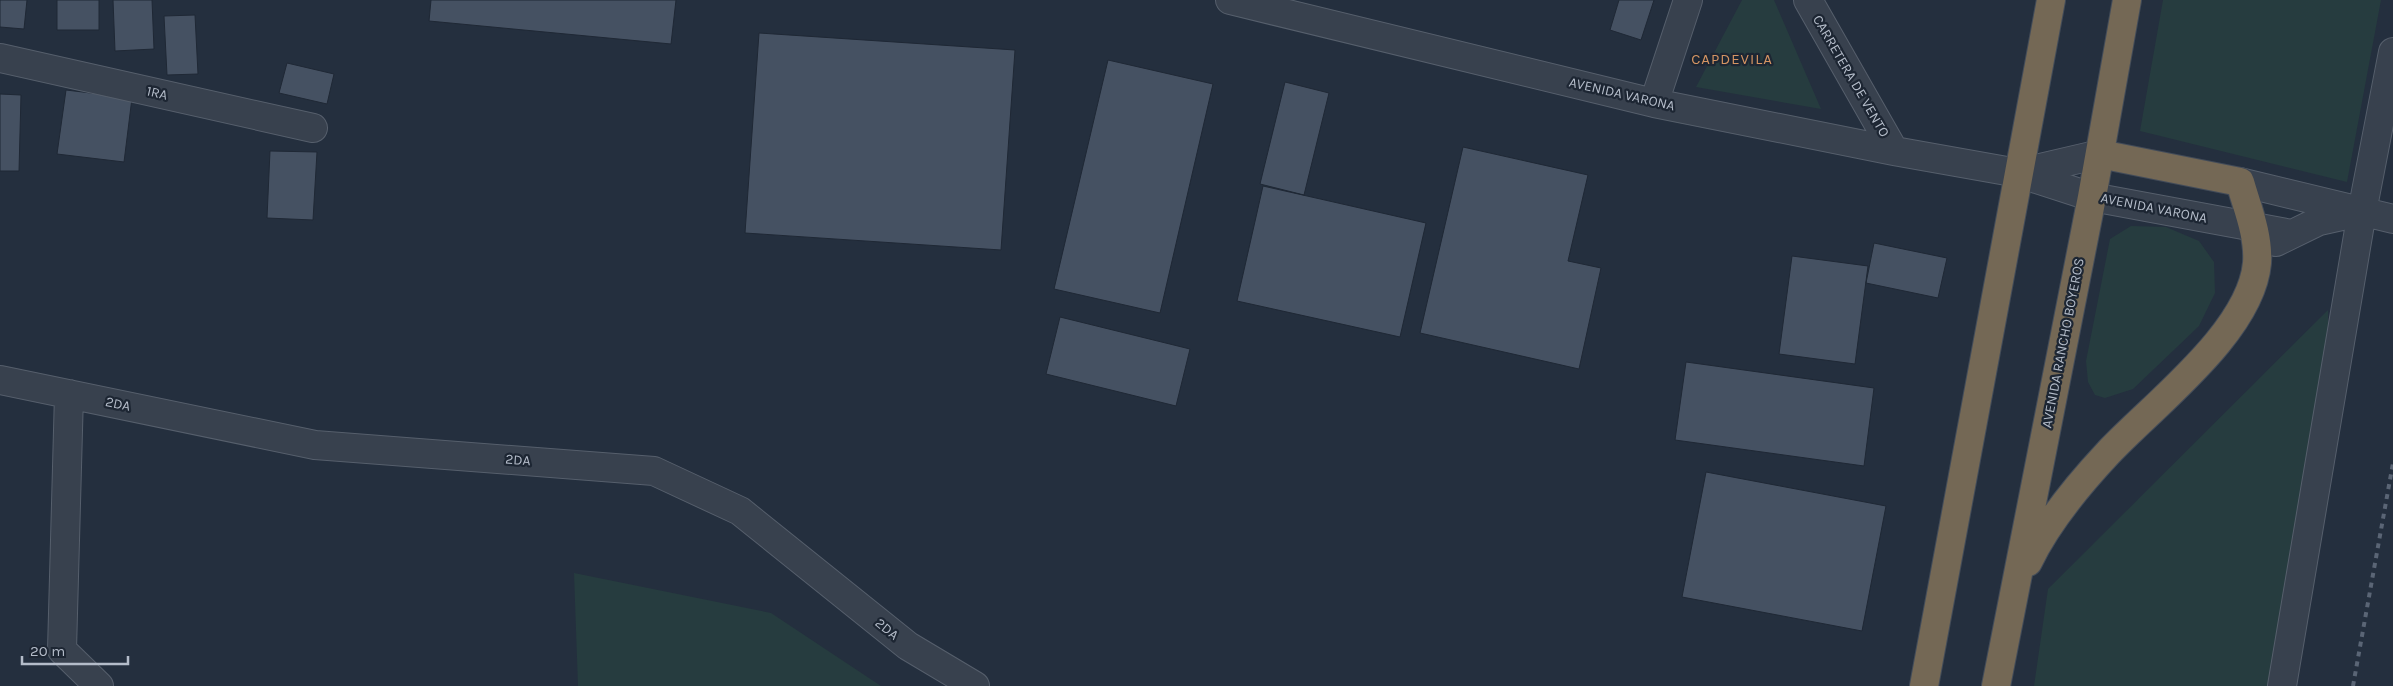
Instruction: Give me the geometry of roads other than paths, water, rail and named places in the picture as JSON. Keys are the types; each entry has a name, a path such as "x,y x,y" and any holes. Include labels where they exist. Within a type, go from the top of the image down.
{"highway":[{"path":"1924,686 2051,0"},
{"name":"AVENIDA RANCHO BOYEROS","path":"1996,686 2092,197 2127,0"},
{"path":"2014,591 2038,540 2069,499 2107,454 2209,352 2233,321 2245,303 2257,262 2253,227 2240,182 2100,154"}],"street":[{"name":"AVENIDA VARONA","path":"1230,0 1654,103 1894,151 2018,173 2092,197 2292,234"},
{"path":"1654,103 1688,0"},
{"name":"CARRETERA DE VENTO","path":"1808,0 1894,151"},
{"path":"2282,686 2362,212 2393,52"},
{"name":"1RA","path":"0,58 314,128"},
{"name":"AVENIDA VARONA","path":"2018,173 2100,154"},
{"path":"2240,182 2393,219"},
{"path":"2257,262 2268,249 2292,234 2319,222 2362,212"},
{"name":"2DA","path":"0,380 315,445 654,471 740,511 908,646 975,686"},
{"path":"69,394 62,650 99,686"}],"railway":[{"path":"2353,686 2393,463"}],"district":[{"name":"CAPDEVILA","path":"1732,59"}]}
